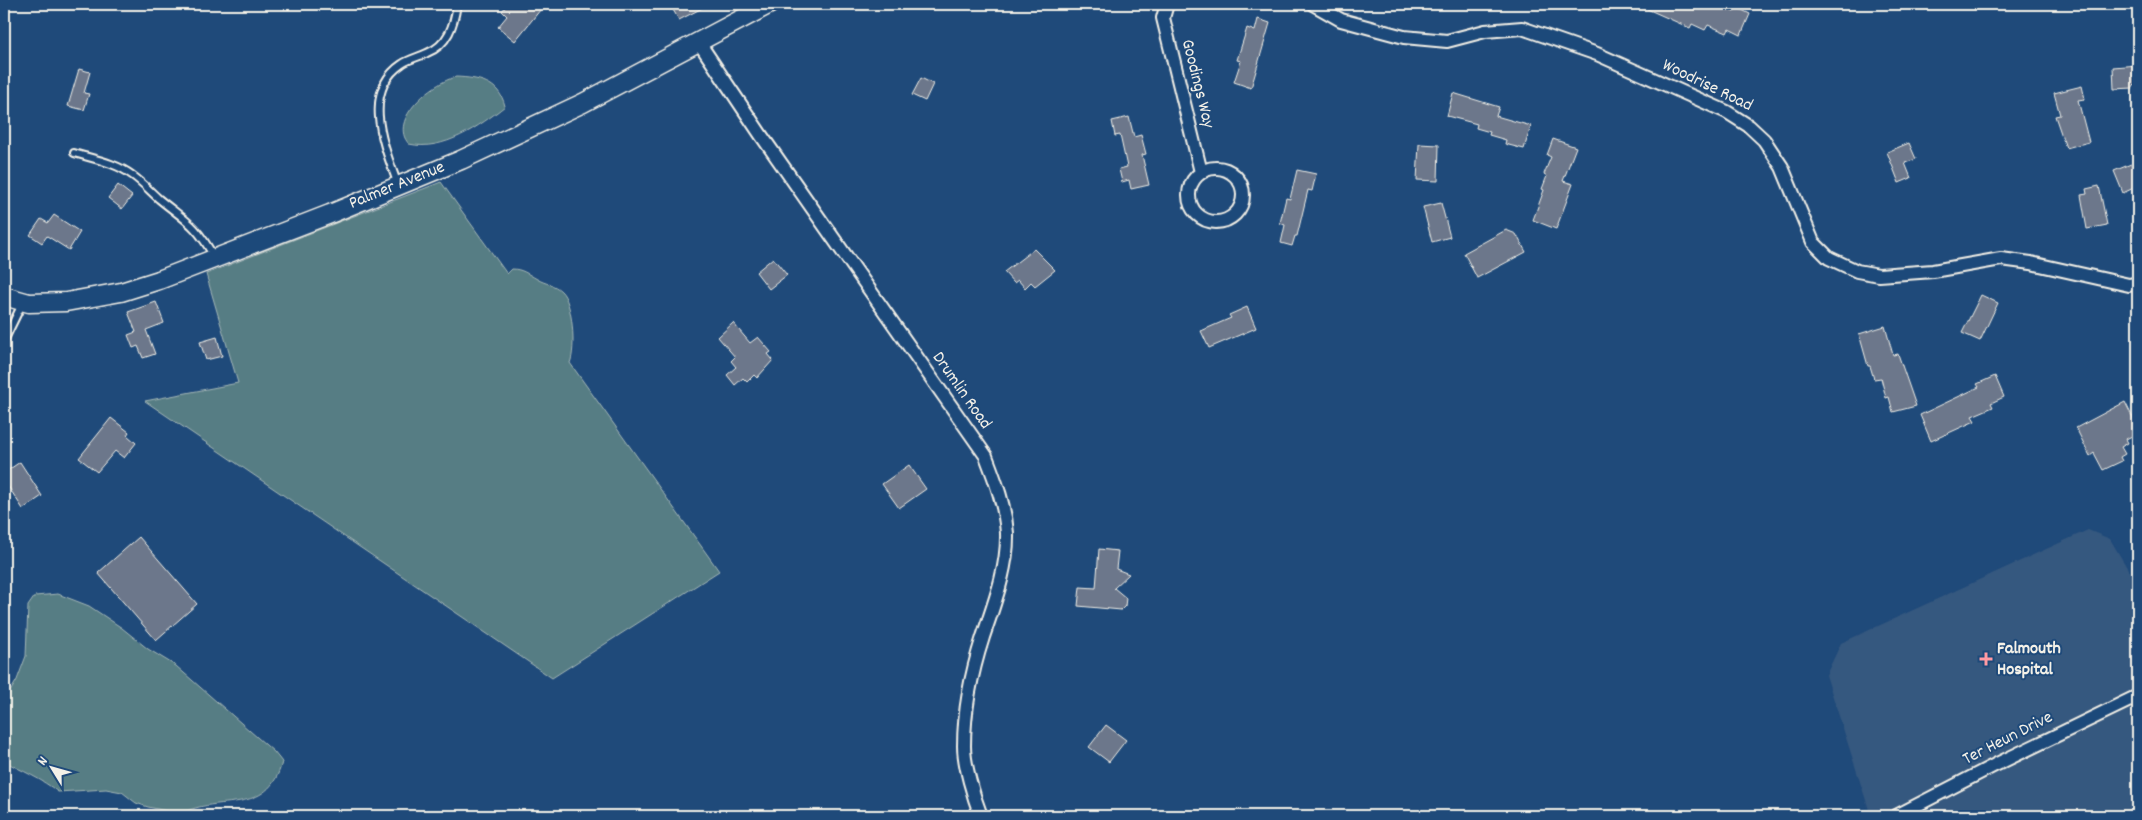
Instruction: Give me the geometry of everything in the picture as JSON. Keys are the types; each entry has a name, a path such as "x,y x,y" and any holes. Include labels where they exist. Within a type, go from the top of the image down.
{"main road":[{"name":"Palmer Avenue","path":"4,296 24,301 66,302 121,292 215,258 461,160 583,103 750,11 770,4"}],"street":[{"name":"Goodings Way","path":"1167,4 1163,18 1201,172"},
{"name":"Woodrise Road","path":"1313,4 1341,20 1404,37 1448,41 1485,31 1522,28 1597,54 1727,112 1749,126 1764,140 1782,167 1813,242 1829,258 1857,271 1879,275 1933,271 2001,259 2032,263 2129,285 2138,283"},
{"name":"Drumlin Road","path":"698,41 986,456 1002,497 1007,534 1005,562 973,677 964,747 976,802 981,816"},
{"path":"1211,169 1223,170 1239,182 1243,188 1243,199 1237,211 1228,221 1211,221 1193,210 1189,199 1189,192 1192,184 1201,172 1211,169"},
{"name":"Ter Heun Drive","path":"1896,816 1995,765 2138,696"}],"lane":[{"path":"398,186 380,135 379,112 382,88 390,74 402,63 440,46 450,34 457,4"},
{"path":"74,153 107,162 132,174 159,199 187,219 203,236 215,258"},
{"path":"4,341 24,301"}],"shaded area":[{"name":"Falmouth Hospital","path":"2088,530 2110,539 2138,586 2138,816 1871,816 1826,675 1841,643"}],"green space":[{"path":"456,77 472,78 493,86 498,91 505,106 473,129 448,141 422,145 409,144 404,134 404,124 408,114 425,94 446,80"},
{"path":"441,182 507,274 512,269 516,269 561,291 571,315 573,347 570,363 719,571 552,678 145,401 238,383 206,274"},
{"path":"58,594 89,606 122,628 148,649 176,666 274,752 282,762 275,779 266,791 254,798 195,808 181,814 136,803 122,792 106,789 58,792 39,779 4,761 4,702 17,680 26,656 28,606 35,596"}],"building":[{"path":"508,4 545,4 515,41 498,27 507,16 502,11"},
{"path":"679,4 710,4 679,20 672,8"},
{"path":"1636,4 1686,4 1697,9 1699,4 1715,4 1734,12 1736,7 1750,14 1741,35 1729,29 1727,33 1708,25 1705,30 1692,24 1690,28"},
{"path":"1258,19 1270,23 1251,88 1234,82 1241,61 1237,60 1247,28 1255,31"},
{"path":"2138,65 2138,85 2133,86 2133,88 2114,89 2113,67"},
{"path":"79,69 90,72 84,93 89,94 84,110 68,106"},
{"path":"921,78 933,84 925,101 912,95"},
{"path":"2082,86 2085,99 2078,100 2089,142 2066,148 2055,116 2060,115 2054,93"},
{"path":"1453,93 1499,107 1496,116 1531,126 1524,149 1505,144 1506,140 1489,135 1490,132 1476,128 1477,124 1447,116"},
{"path":"1129,117 1134,137 1141,135 1146,154 1142,155 1149,185 1131,189 1129,180 1122,182 1119,169 1127,167 1120,135 1115,136 1112,121"},
{"path":"1553,139 1576,147 1563,181 1573,184 1556,229 1533,220 1544,190 1542,189 1547,176 1544,174 1551,157 1547,155"},
{"path":"1909,143 1916,159 1905,163 1911,178 1899,183 1887,152"},
{"path":"1419,144 1439,145 1438,181 1417,180"},
{"path":"2131,164 2133,167 2138,165 2138,186 2123,193 2114,171"},
{"path":"1297,170 1316,174 1312,191 1308,190 1297,236 1295,236 1292,246 1281,243 1285,225 1280,223 1286,198 1290,199"},
{"path":"118,185 132,196 122,209 108,198"},
{"path":"2099,186 2107,225 2087,229 2081,195 2087,194 2086,189"},
{"path":"1441,203 1450,237 1432,242 1423,207"},
{"path":"54,215 80,232 69,250 47,236 42,243 30,235 41,219 48,223"},
{"path":"1506,230 1516,234 1526,252 1477,278 1464,253"},
{"path":"1034,249 1055,270 1035,286 1031,282 1025,288 1018,280 1014,283 1004,272"},
{"path":"773,258 787,275 769,289 756,272"},
{"path":"1981,295 1998,303 1980,341 1962,333"},
{"path":"156,302 164,323 146,330 155,354 143,358 138,346 133,348 128,335 136,332 128,312"},
{"path":"1247,307 1256,328 1209,348 1201,331 1231,318 1229,315"},
{"path":"733,323 750,343 758,337 771,352 768,354 773,360 757,378 754,375 747,382 743,378 735,385 727,375 736,367 731,361 735,357 718,337"},
{"path":"1885,326 1893,355 1898,354 1916,406 1893,412 1889,397 1886,398 1881,378 1874,379 1870,366 1868,366 1859,334"},
{"path":"217,337 222,356 206,360 200,342"},
{"path":"1995,376 2004,397 1991,403 1993,407 1972,416 1975,421 1931,441 1920,415 1979,387 1977,384"},
{"path":"2125,402 2138,428 2138,433 2126,439 2128,443 2121,447 2125,454 2120,457 2122,461 2103,470 2094,453 2090,456 2076,428"},
{"path":"111,418 129,432 127,435 136,443 124,458 115,451 97,472 79,458"},
{"path":"20,462 42,496 23,509 4,480 4,473"},
{"path":"909,465 926,489 899,508 882,484"},
{"path":"139,537 197,604 156,640 98,573"},
{"path":"1099,549 1118,551 1116,569 1129,574 1114,588 1126,598 1125,606 1121,610 1078,606 1080,587 1096,588"},
{"path":"1106,725 1126,740 1109,762 1089,747"}],"place":[{"name":"Falmouth Hospital","path":"1986,659"}]}
